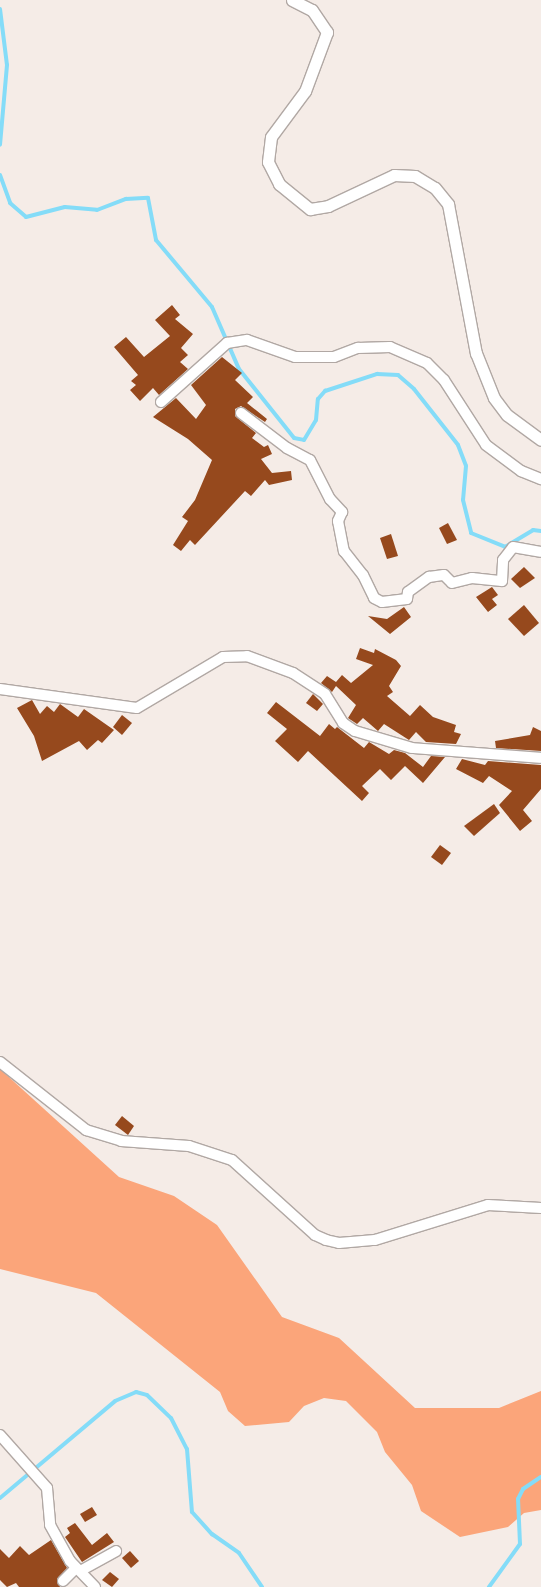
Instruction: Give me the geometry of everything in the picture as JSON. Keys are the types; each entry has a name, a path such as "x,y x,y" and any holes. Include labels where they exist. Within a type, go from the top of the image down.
{"street":[{"path":"292,0 305,4 318,15 327,32 305,91 271,137 268,162 278,184 310,209 328,206 394,175 415,176 435,188 448,204 476,353 494,398 506,415 541,440"},
{"path":"161,402 228,343 247,340 295,358 334,357 358,348 390,347 427,363 444,380 486,445 521,471 541,479"},
{"path":"241,413 287,448 310,460 330,499 342,512 338,521 344,551 363,575 374,598 382,602 407,599 408,592 429,577 444,575 452,583 472,578 502,581 503,560 513,547 541,552"},
{"path":"0,690 136,708 223,657 247,656 293,673 325,694 343,723 356,731 412,748 541,758"},
{"path":"0,1062 86,1130 121,1140 189,1146 232,1160 315,1235 326,1240 339,1243 375,1240 488,1205 541,1208"},
{"path":"0,1435 47,1488 50,1526 79,1569 95,1587"},
{"path":"63,1581 79,1569 116,1552"}],"shaded area":[{"path":"0,1069 119,1177 174,1196 217,1225 282,1317 339,1338 415,1408 499,1408 541,1391 541,1510 524,1513 508,1527 460,1537 421,1511 412,1485 385,1452 377,1432 346,1401 324,1398 304,1406 289,1422 245,1426 228,1411 220,1392 96,1293 0,1269"}],"building":[{"path":"172,305 180,315 175,319 193,334 181,348 188,355 180,362 188,369 159,395 153,388 140,401 130,390 136,385 131,381 138,375 114,347 126,337 144,357 170,336 155,320"},
{"path":"222,357 242,373 235,380 253,397 247,403 267,419 265,422 241,406 235,409 235,416 256,433 252,438 264,447 268,445 272,454 261,459 272,473 291,471 292,480 269,485 265,480 251,496 245,491 195,545 190,540 181,551 173,545 188,521 182,517 195,500 212,460 188,439 153,417 176,398 196,419 206,405 191,385"},
{"path":"448,523 457,540 447,544 439,528"},
{"path":"391,534 398,556 387,559 380,538"},
{"path":"524,567 535,578 520,588 511,579"},
{"path":"492,587 498,595 492,599 497,605 488,612 476,597"},
{"path":"524,605 539,623 524,636 508,619"},
{"path":"404,607 411,617 390,634 368,616 387,619"},
{"path":"360,648 374,653 375,649 396,660 401,666 389,686 393,692 387,696 410,716 420,705 433,717 456,725 454,732 461,734 456,744 426,742 416,732 409,740 384,724 378,731 363,718 357,724 348,718 356,705 336,686 332,692 321,683 327,676 336,682 342,675 351,683 373,665 356,659"},
{"path":"313,694 323,704 317,711 306,703"},
{"path":"32,700 40,714 47,706 54,712 60,704 78,717 84,709 114,730 102,743 98,740 87,750 79,741 42,761 34,736 17,708"},
{"path":"276,702 320,736 329,724 335,729 337,727 364,748 369,742 389,754 394,750 405,753 423,767 431,756 445,757 423,783 405,766 391,780 380,769 362,786 369,793 362,801 308,751 298,762 275,741 287,729 267,713"},
{"path":"122,715 132,723 122,735 113,727"},
{"path":"533,727 541,731 541,751 496,748 495,741 530,735"},
{"path":"462,759 485,765 488,761 541,765 541,789 523,810 532,821 520,831 499,805 512,791 489,776 483,783 456,769"},
{"path":"494,804 500,813 474,836 464,826"},
{"path":"440,845 451,853 442,865 431,857"},
{"path":"122,1116 134,1126 128,1135 115,1125"},
{"path":"92,1507 97,1515 85,1522 80,1514"},
{"path":"75,1523 92,1545 107,1533 114,1542 82,1562 65,1537 70,1533 67,1528"},
{"path":"51,1540 67,1568 57,1579 60,1587 19,1587 16,1583 7,1587 0,1580 0,1549 9,1558 20,1546 29,1555"},
{"path":"130,1551 139,1561 131,1568 122,1558"},
{"path":"110,1572 119,1579 112,1587 102,1580"}],"waterway":[{"path":"0,9 7,65 0,145"},
{"path":"0,175 10,203 26,217 65,207 97,210 126,199 148,198 156,240 212,307 239,369 294,438 304,440 316,420 318,399 325,391 377,374 398,375 414,389 458,445 466,466 463,500 471,533 505,547 533,530 541,531"},
{"path":"0,1498 115,1401 136,1392 147,1395 171,1418 187,1449 192,1512 212,1534 239,1553 262,1587"},
{"path":"489,1587 520,1544 518,1499 523,1489 541,1477"}]}
